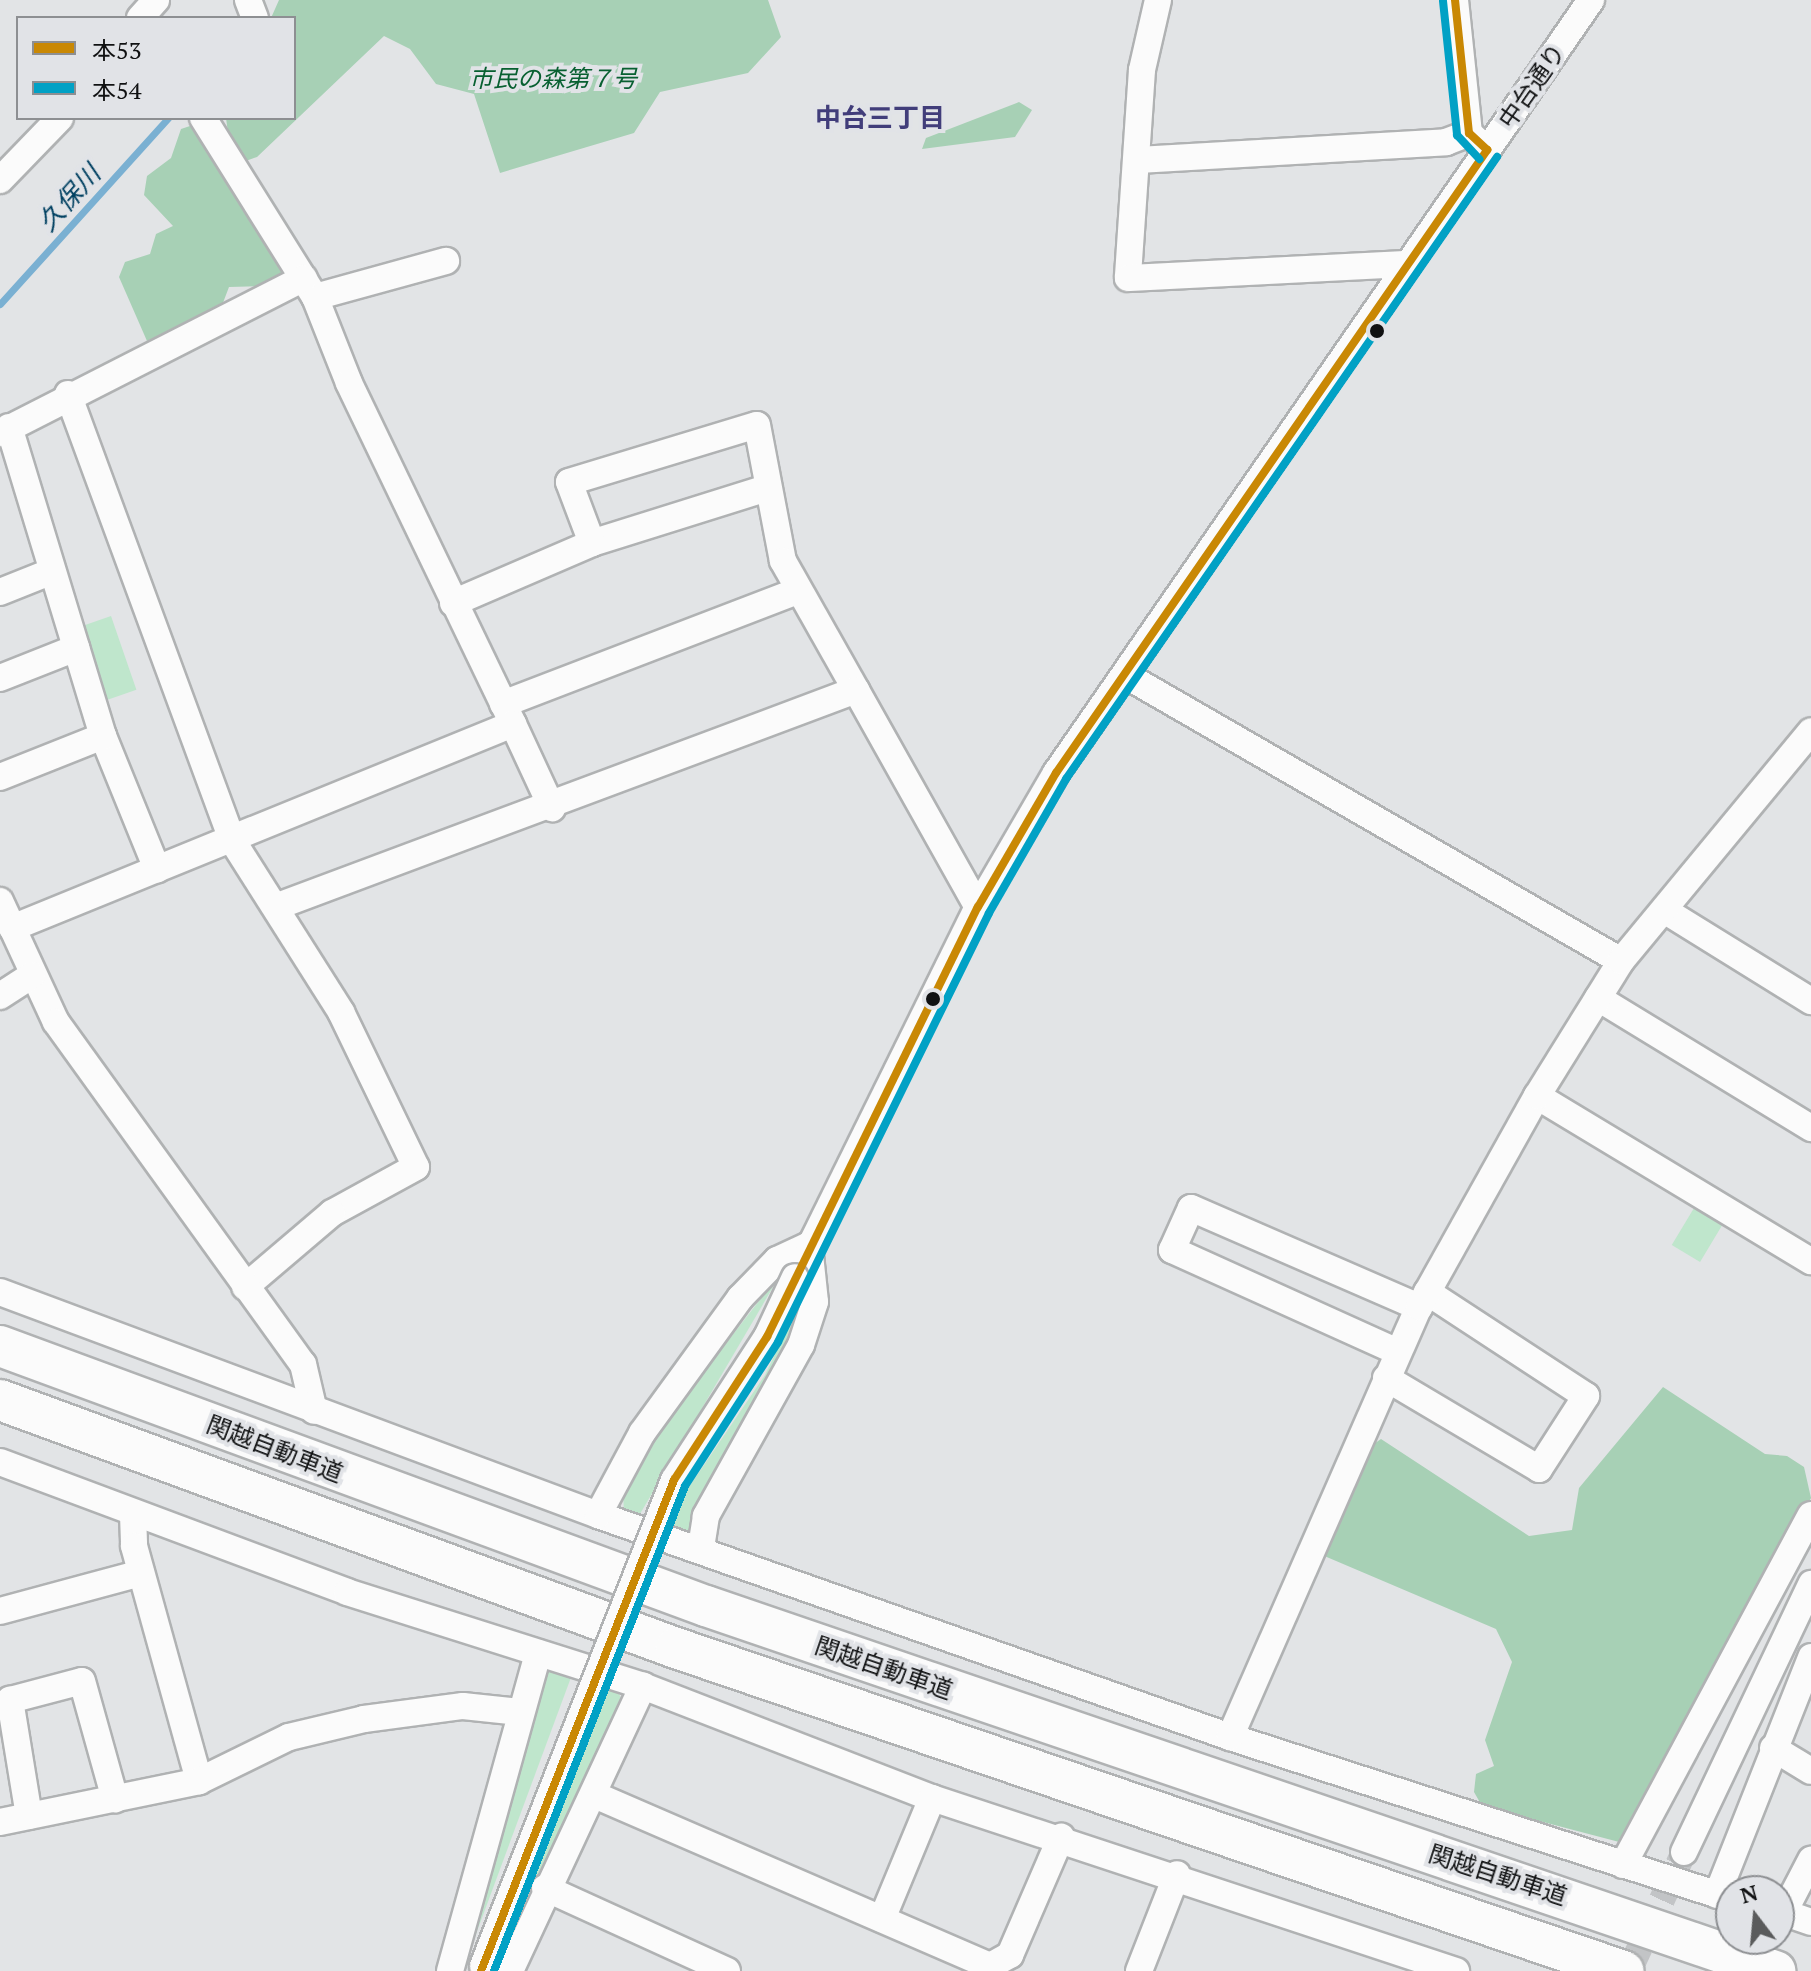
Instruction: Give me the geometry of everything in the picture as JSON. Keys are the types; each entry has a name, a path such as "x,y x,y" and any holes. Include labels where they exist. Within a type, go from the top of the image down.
{"highway":[{"name":"関越自動車道","path":"0,1346 706,1606 1775,1971"},
{"name":"関越自動車道","path":"0,1400 676,1648 1623,1971"}],"street":[{"path":"142,16 156,0"},
{"path":"1158,0 1142,70 1128,278 1407,264"},
{"path":"1138,160 1478,142 1455,0"},
{"name":"中台通り","path":"482,1969 674,1480 767,1337 809,1245 978,907 1056,773 1127,676 1407,264 1478,142 1591,0"},
{"path":"0,180 58,120"},
{"path":"204,120 310,287 453,603 552,808"},
{"path":"157,869 103,736 4,430 68,394 310,287 446,261"},
{"path":"68,394 232,840 278,906 416,1167 332,1213 245,1287"},
{"path":"592,543 569,482 757,425 767,488 797,591 978,907"},
{"path":"453,603 592,543 767,488"},
{"path":"0,592 50,572"},
{"path":"12,928 232,840 508,714 797,591"},
{"path":"0,678 76,648"},
{"path":"1127,676 1621,961"},
{"path":"278,906 552,808 856,690"},
{"path":"1230,1737 1398,1352 1423,1300 1537,1096 1621,961 1811,731"},
{"path":"0,777 103,736"},
{"path":"0,901 32,975 98,1090 172,1175 245,1287 303,1364 314,1411"},
{"path":"1664,910 1811,1001"},
{"path":"0,996 32,975"},
{"path":"1598,998 1811,1128"},
{"path":"1537,1096 1811,1261"},
{"path":"1386,1378 1539,1469 1586,1396 1423,1300 1191,1208 1172,1250 1398,1352"},
{"path":"598,1515 642,1433 740,1298 777,1260 809,1245 815,1302 801,1345 714,1500 701,1548"},
{"path":"0,1292 598,1515 701,1548 1230,1737 1715,1894"},
{"path":"0,1462 133,1514 643,1686 932,1798 1177,1874 1456,1971"},
{"path":"133,1514 141,1573 199,1781"},
{"path":"1623,1865 1811,1515"},
{"path":"0,1611 141,1573"},
{"path":"1684,1852 1811,1584"},
{"path":"450,1971 538,1653"},
{"path":"1731,1875 1773,1748 1811,1657"},
{"path":"29,1816 10,1700 82,1681 115,1799"},
{"path":"513,1970 545,1888 597,1796 643,1686"},
{"path":"0,1822 199,1781 289,1737 364,1719 463,1706 520,1712"},
{"path":"1773,1748 1811,1771"},
{"path":"597,1796 990,1966 1010,1955 1061,1837"},
{"path":"882,1919 932,1798"},
{"path":"1795,1888 1811,1860"},
{"path":"1148,1968 1177,1874"},
{"path":"545,1888 727,1971"}],"green space":[{"name":"市民の森第７号","path":"279,0 768,0 781,37 748,73 660,92 634,133 500,173 474,94 436,84 410,49 384,36 296,120 296,16 272,16"},
{"path":"1019,102 1032,110 1015,137 922,149 926,138"},
{"name":"市民の森第７号","path":"226,120 296,120 257,157 243,162 229,140"},
{"path":"193,125 283,258 284,275 269,286 229,287 221,308 147,341 119,277 125,262 150,254 156,234 173,226 144,195 147,176 171,158 181,129"},
{"path":"111,616 136,690 103,701 78,627"},
{"path":"1697,1203 1725,1220 1700,1262 1672,1245"},
{"path":"783,1270 637,1519 624,1514 623,1490 657,1432"},
{"path":"805,1292 806,1312 690,1534 670,1531 685,1493 765,1375"},
{"path":"1663,1387 1765,1454 1787,1456 1804,1467 1811,1498 1623,1843 1482,1806 1474,1792 1476,1774 1494,1766 1485,1740 1512,1662 1496,1629 1322,1555 1368,1448 1381,1439 1529,1536 1572,1530 1579,1488"},
{"path":"554,1668 573,1672 466,1961 544,1675"},
{"path":"604,1684 617,1689 623,1703 495,1971"}],"waterway":[{"name":"久保川","path":"0,304 166,120"}],"tunnel":[{"path":"1629,1971 1684,1852"}],"transit line":[{"name":"本53","path":"1455,0 1469,133 1487,150"},
{"name":"本54","path":"1443,1 1457,135 1479,159"},
{"name":"本53","path":"481,1971 674,1480 767,1337 978,907 1056,773 1487,150"},
{"name":"本54","path":"494,1971 685,1486 778,1342 989,913 1066,779 1497,157"}],"district":[{"name":"中台三丁目","path":"880,118"}]}
